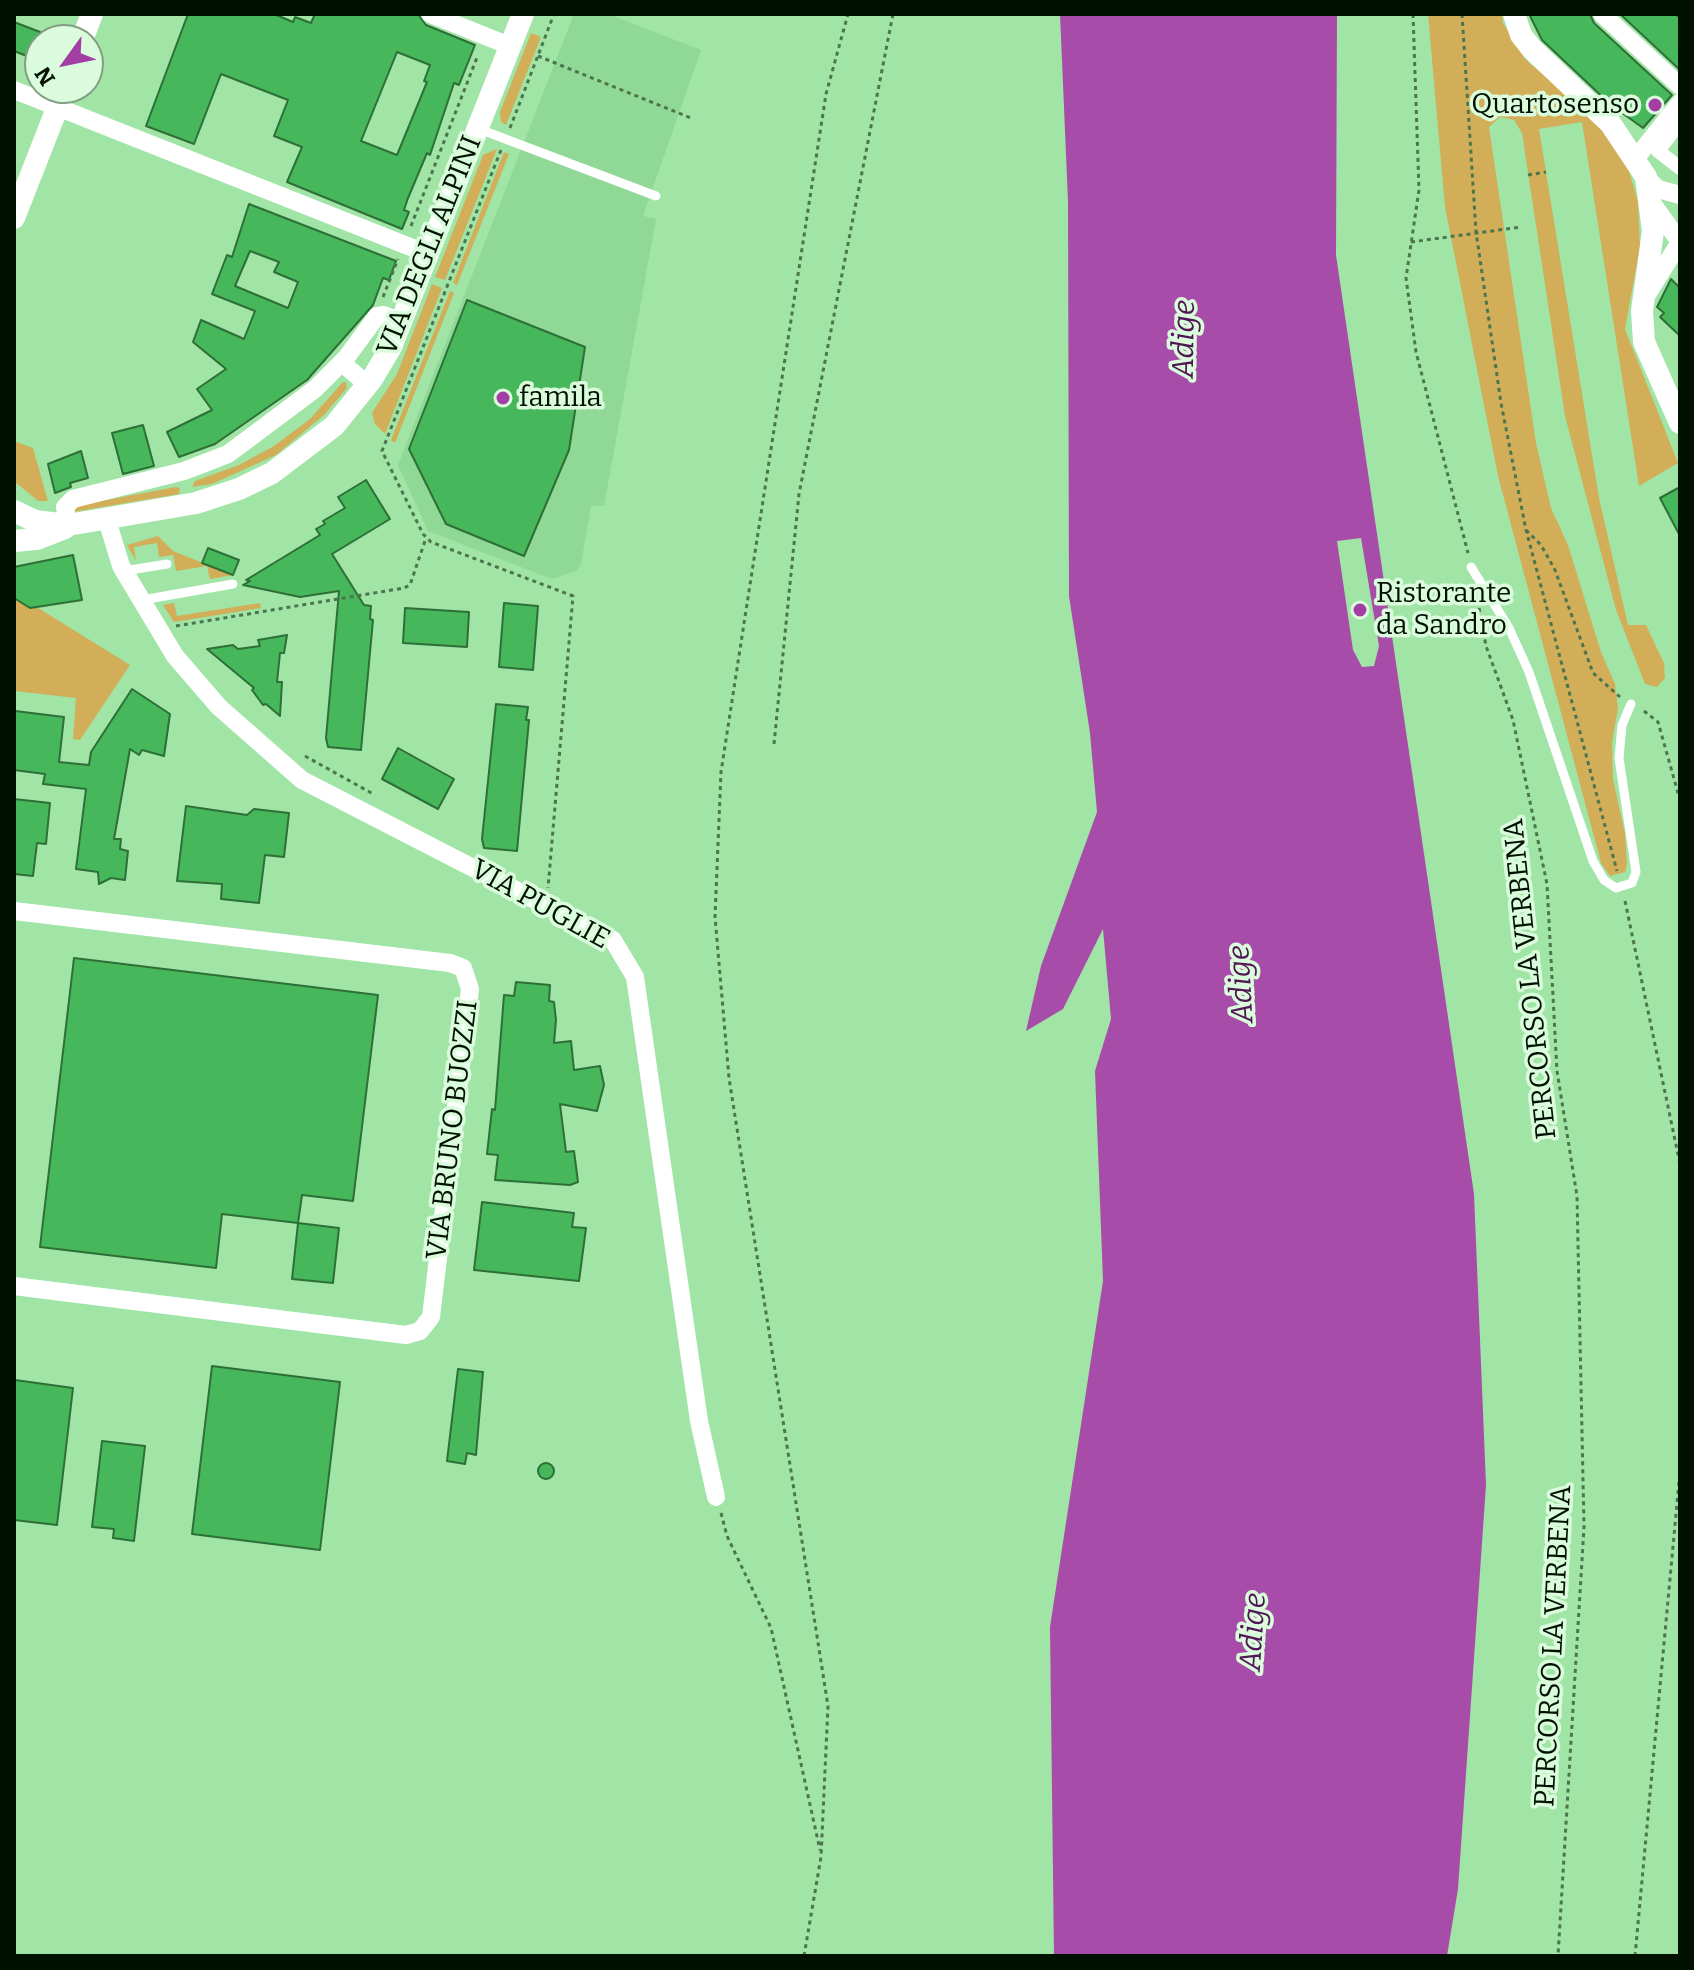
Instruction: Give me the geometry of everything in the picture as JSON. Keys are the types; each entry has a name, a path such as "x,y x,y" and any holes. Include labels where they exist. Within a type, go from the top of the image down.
{"street":[{"path":"430,14 510,46"},
{"name":"VIA DEGLI ALPINI","path":"14,511 35,521 71,525 196,503 256,482 320,439 368,385 401,322 523,14"},
{"path":"1514,14 1521,35 1532,49 1610,123 1658,189 1680,195"},
{"path":"1602,14 1680,86"},
{"path":"14,90 57,110 428,254"},
{"path":"1680,103 1641,168 1652,203 1653,231 1642,311 1649,359 1680,423"},
{"path":"14,218 59,104"},
{"path":"1680,122 1658,151 1680,168"},
{"path":"1642,311 1673,268 1680,242 1652,203"},
{"path":"71,525 65,507 70,500 218,460 301,401 342,363 375,317 381,314 401,322"},
{"path":"342,363 368,385"},
{"name":"VIA PUGLIE","path":"107,520 123,571 175,656 219,707 302,780 613,940 635,977 687,1344 716,1497"},
{"name":"VIA DEGLI ALPINI","path":"14,541 37,539 71,525"},
{"name":"VIA BRUNO BUOZZI","path":"14,911 450,963 463,968 470,989 431,1317 420,1331 406,1335 14,1286"}],"lane":[{"path":"478,128 656,196"},
{"path":"123,571 167,564"},
{"path":"1471,567 1509,628 1529,672 1593,861 1604,880 1616,888 1632,883 1636,872 1619,758 1622,725 1631,704"},
{"path":"140,600 233,584"}],"path":[{"path":"510,127 554,14"},
{"path":"804,1956 821,1857 828,1706 729,1078 715,917 721,772 826,94 848,14"},
{"path":"774,744 799,494 893,14"},
{"path":"1413,14 1419,190 1406,278 1416,352 1471,567"},
{"path":"1462,14 1476,232 1501,403 1526,530 1619,877"},
{"path":"407,235 482,45"},
{"path":"538,56 691,118"},
{"path":"501,151 382,451 426,538 573,596 546,903"},
{"path":"1528,175 1546,172"},
{"path":"1411,242 1521,227"},
{"path":"375,317 400,253"},
{"path":"1526,530 1541,545 1555,570 1593,673 1605,688 1658,722 1680,800"},
{"path":"180,640 172,626 404,588 410,585 426,538"},
{"name":"PERCORSO LA VERBENA","path":"1477,599 1486,646 1513,720 1547,884 1557,1071 1577,1196 1584,1527 1558,1956"},
{"path":"300,753 381,798"},
{"path":"1624,897 1680,1164"},
{"path":"1635,1956 1680,1471"},
{"path":"716,1497 727,1536 771,1628 821,1857"}],"shaded area":[{"path":"574,14 608,14 701,50 643,216 656,219 604,506 591,506 581,564 576,571 552,579 428,531 398,465"},
{"path":"1428,14 1502,14 1503,23 1525,59 1582,108 1613,142 1628,167 1638,202 1640,247 1625,329 1678,463 1639,486 1582,122 1539,129 1599,498 1628,625 1646,625 1664,663 1665,678 1657,687 1645,684 1616,610 1565,416 1522,133 1514,120 1500,117 1489,127 1536,443 1551,508 1568,545 1601,652 1615,684 1618,708 1612,743 1613,779 1625,834 1627,863 1625,872 1610,876 1601,863 1498,476 1445,207"},
{"path":"531,33 541,37 506,125 501,122 500,112"},
{"path":"497,149 445,280 435,277 483,155"},
{"path":"504,152 509,154 457,285 453,283"},
{"path":"432,284 442,288 385,434 375,424 372,413 397,374"},
{"path":"450,291 454,293 395,443 391,440"},
{"path":"346,382 347,388 324,415 276,455 212,484 192,487 195,481 239,465 274,446 310,419"},
{"path":"14,441 33,448 48,501 38,501 14,481"},
{"path":"180,488 179,494 73,512 74,506"},
{"path":"158,536 173,551 233,575 210,579 207,566 176,571 173,555 159,557 157,543 134,547 136,561 127,545"},
{"path":"14,593 130,665 80,740 73,739 76,698 14,691"},
{"path":"174,603 177,616 260,603 261,608 174,622 163,605"}],"water":[{"name":"Adige","path":"1060,14 1337,14 1336,255 1474,1194 1486,1485 1458,1889 1447,1956 1054,1956 1050,1627 1103,1281 1095,1071 1111,1019 1103,929 1063,1009 1026,1031 1041,966 1097,812 1090,733 1069,596 1068,201"}],"pier":[{"name":"Ristorante da Sandro","path":"1361,538 1379,646 1374,666 1362,667 1353,650 1337,541"}],"building":[{"path":"188,14 274,14 293,22 295,17 311,23 315,14 418,14 426,25 475,45 459,85 454,83 430,155 427,153 408,198 404,210 409,212 402,229 287,182 302,147 274,136 288,100 221,74 194,144 146,126","holes":["397,52 430,65 424,81 427,82 397,155 361,141"]},
{"path":"1529,14 1590,14 1594,23 1672,95 1643,128 1611,105 1542,40"},
{"path":"1620,14 1675,14 1680,18 1680,70"},
{"path":"14,22 24,26 24,55 14,51"},
{"path":"249,204 396,261 389,280 383,278 373,305 307,380 215,444 179,457 167,432 212,410 197,389 226,369 193,342 201,320 244,339 255,311 212,294 227,255 232,257","holes":["250,251 279,262 274,272 298,282 288,308 235,286"]},
{"path":"1671,279 1680,288 1680,336 1660,317 1664,313 1657,307"},
{"name":"famila","path":"467,300 585,347 569,450 524,556 446,524 409,449"},
{"path":"143,425 154,466 123,474 112,433"},
{"path":"81,451 88,478 70,483 71,487 55,493 48,464"},
{"path":"366,480 390,519 332,554 364,605 371,606 370,619 373,620 361,750 328,747 326,738 339,591 300,597 243,585 250,581 246,580 320,535 316,529 325,524 323,521 345,508 338,497"},
{"path":"1680,487 1680,536 1660,498"},
{"path":"208,548 239,560 233,575 202,563"},
{"path":"73,555 82,600 30,608 14,598 14,567"},
{"path":"504,603 538,606 533,670 499,667"},
{"path":"405,608 469,612 467,647 403,643"},
{"path":"287,635 284,653 280,653 277,682 282,682 280,716 266,704 263,705 252,690 254,688 207,649 233,645 238,649 260,646 258,640"},
{"path":"132,689 170,714 164,756 142,750 139,755 130,749 114,839 121,839 120,849 128,851 125,880 111,878 99,884 98,872 76,869 86,789 43,784 45,774 14,770 15,711 64,717 59,762 89,765 91,752"},
{"path":"496,704 528,707 517,851 484,848 482,839"},
{"path":"398,748 454,779 438,809 382,779"},
{"path":"14,799 50,803 46,844 37,843 33,876 14,874"},
{"path":"186,806 247,815 254,809 289,813 284,857 265,855 259,903 221,899 222,884 177,881"},
{"path":"74,958 378,995 353,1201 302,1195 298,1223 222,1214 216,1268 40,1247"},
{"path":"516,982 550,985 549,1001 554,1002 556,1020 554,1043 571,1041 574,1070 600,1066 604,1085 597,1111 560,1104 566,1152 574,1151 578,1182 570,1185 495,1180 498,1155 487,1154 492,1109 495,1110 504,995 514,996"},
{"path":"482,1202 574,1213 572,1227 586,1228 579,1281 474,1270"},
{"path":"298,1223 339,1228 333,1283 292,1279"},
{"path":"212,1366 340,1382 320,1550 192,1534"},
{"path":"458,1369 483,1372 476,1455 467,1453 465,1464 447,1461"},
{"path":"15,1380 73,1388 57,1525 14,1520"},
{"path":"102,1441 145,1446 134,1541 113,1538 114,1529 92,1527"},
{"path":"546,1463 552,1465 552,1477 546,1479 540,1477 538,1471 540,1465"}],"place":[{"name":"Quartosenso","path":"1655,105"},
{"name":"famila","path":"503,398"},
{"name":"Ristorante da Sandro","path":"1360,610"}]}
